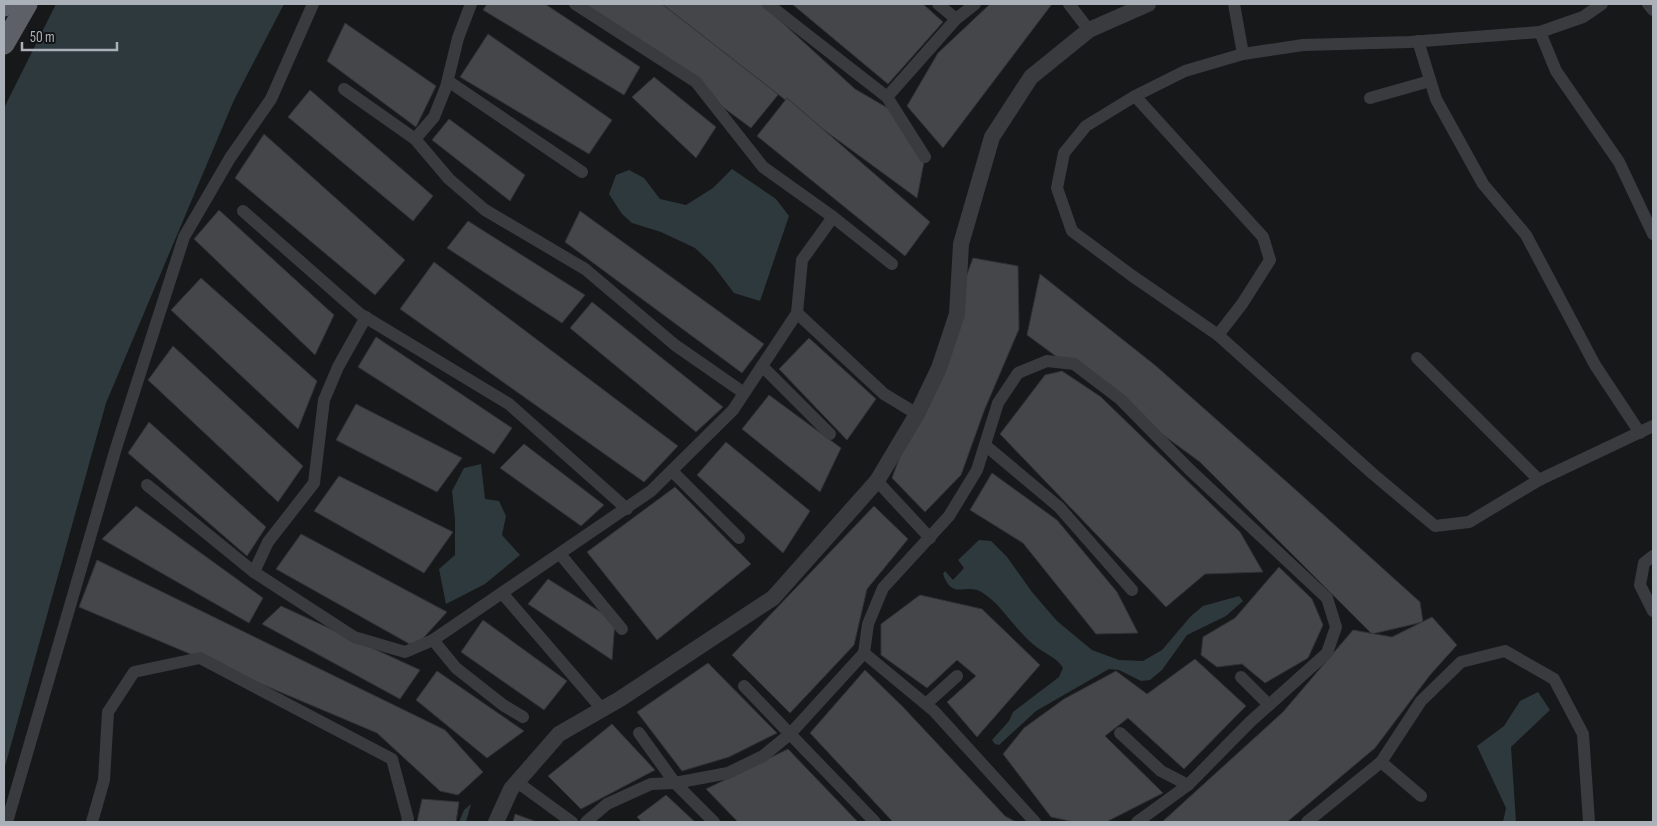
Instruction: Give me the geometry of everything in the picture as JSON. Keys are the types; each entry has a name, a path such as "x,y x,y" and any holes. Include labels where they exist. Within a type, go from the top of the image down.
{"highway":[{"path":"4,44 27,4"}],"street":[{"path":"7,822 116,448 184,237 230,158 271,99 313,4"},
{"path":"415,139 434,117 448,81 458,38 471,4"},
{"path":"575,4 696,82 763,167 833,217 892,264"},
{"path":"768,4 887,97 925,157"},
{"path":"938,4 956,19"},
{"path":"887,97 956,19 975,4"},
{"path":"1069,4 1089,30"},
{"path":"496,822 511,789 559,734 602,709 773,598 877,481 917,414 939,368 957,314 961,244 992,137 1031,78 1089,30 1148,4"},
{"path":"1234,4 1243,54"},
{"path":"1602,4 1583,17 1540,32 1418,41 1303,45 1243,54 1185,71 1135,96 1086,126 1064,152 1057,188 1072,231 1131,275 1218,335 1373,474 1435,526 1468,522 1539,480 1653,426"},
{"path":"1648,4 1653,10"},
{"path":"1540,32 1556,71 1619,162 1653,234"},
{"path":"1418,41 1436,99 1483,184 1526,235 1595,365 1640,433"},
{"path":"448,81 582,172"},
{"path":"1370,98 1430,81"},
{"path":"344,89 415,139 450,179 485,210 585,269 675,345 744,393"},
{"path":"1135,96 1263,237 1270,260 1242,304 1218,335"},
{"path":"243,211 366,317 509,404 626,508"},
{"path":"146,485 254,572 354,637 405,652 433,640 651,491 733,410 797,313 802,260 833,217"},
{"path":"797,313 884,394 917,414"},
{"path":"254,572 268,542 314,483 324,400 338,367 366,317"},
{"path":"1417,358 1539,480"},
{"path":"586,822 607,804 651,784 728,773 763,756 790,734 824,694 864,653 868,624 883,588 949,516 977,470 998,403 1018,372 1047,361 1074,364 1120,399 1190,470 1327,598 1336,627 1327,653 1269,705 1188,785 1137,822"},
{"path":"762,366 830,434"},
{"path":"985,445 1059,507 1132,590"},
{"path":"672,471 739,538"},
{"path":"877,481 930,538"},
{"path":"560,554 622,628"},
{"path":"1653,556 1644,563 1640,585 1653,611"},
{"path":"502,593 602,709"},
{"path":"433,640 456,668 503,705 524,717"},
{"path":"1307,822 1381,762 1421,701 1461,662 1505,651 1554,679 1583,734 1588,822"},
{"path":"864,653 926,704 988,768 1035,822"},
{"path":"92,822 104,780 108,712 134,672 200,658 392,759 407,822"},
{"path":"926,704 957,676"},
{"path":"1241,677 1269,705"},
{"path":"744,686 876,822"},
{"path":"639,733 675,782 714,822"},
{"path":"1120,733 1161,771 1188,785"},
{"path":"1381,762 1421,796"},
{"path":"517,782 572,822"}],"shaded area":[{"path":"56,4 284,4 234,100 106,403 4,770 4,108"},
{"path":"732,169 776,199 789,216 760,301 734,293 712,264 695,248 661,232 632,223 622,214 609,194 616,175 629,170 644,178 660,199 686,205 713,188"},
{"path":"481,464 485,499 499,501 506,516 502,535 520,555 485,584 446,604 439,569 455,555 455,519 452,491 464,468"},
{"path":"979,540 991,541 1007,557 1032,592 1057,621 1092,650 1119,660 1143,661 1162,650 1191,616 1203,606 1239,596 1243,601 1226,616 1187,635 1162,670 1150,680 1141,681 1119,670 1109,669 1036,711 999,745 995,744 992,740 1009,721 1013,712 1059,677 1063,668 1057,661 1027,639 990,598 977,590 956,589 947,582 943,574 945,571 953,580 964,568 958,560"},
{"path":"1538,692 1550,710 1511,747 1516,822 1503,822 1506,808 1477,746 1504,726 1520,701"},
{"path":"471,804 466,822 459,822 464,810"}],"building":[{"path":"487,4 545,4 640,67 624,95 483,10"},
{"path":"584,4 666,4 782,90 751,128"},
{"path":"662,4 762,4 855,89 898,114 925,157 917,198 820,127"},
{"path":"792,4 923,4 943,22 888,84"},
{"path":"990,4 1052,4 943,148 907,106 938,53"},
{"path":"345,23 436,86 416,127 327,61"},
{"path":"488,34 612,120 589,154 460,77"},
{"path":"654,77 716,127 696,158 632,97"},
{"path":"310,90 433,196 413,221 288,117"},
{"path":"787,98 930,222 905,256 757,136"},
{"path":"449,119 525,175 510,201 432,140"},
{"path":"264,134 405,260 375,295 235,178"},
{"path":"219,210 334,315 315,355 194,239"},
{"path":"580,211 764,344 742,373 565,242"},
{"path":"468,221 585,295 562,323 447,248"},
{"path":"973,258 1018,266 1019,329 984,411 961,475 925,512 892,478"},
{"path":"434,262 678,446 644,482 400,309"},
{"path":"1040,274 1156,366 1420,602 1423,622 1372,634 1200,462 1027,335"},
{"path":"201,278 317,381 298,429 171,310"},
{"path":"592,302 723,407 696,432 570,328"},
{"path":"376,337 512,428 494,454 358,367"},
{"path":"809,338 876,399 847,440 779,369"},
{"path":"173,346 303,466 278,502 148,380"},
{"path":"1062,371 1101,397 1240,532 1263,572 1205,574 1166,607 1000,434 1045,375"},
{"path":"769,395 841,448 820,492 742,429"},
{"path":"356,404 462,458 437,492 336,440"},
{"path":"149,422 266,527 247,556 128,453"},
{"path":"726,442 810,511 783,553 697,475"},
{"path":"524,444 604,505 581,526 500,468"},
{"path":"992,473 1057,520 1117,592 1138,633 1096,634 1023,543 970,510"},
{"path":"339,476 453,532 424,573 314,511"},
{"path":"675,487 751,564 657,640 587,552"},
{"path":"136,506 263,598 249,623 102,539"},
{"path":"874,506 908,539 867,589 854,645 790,713 732,655"},
{"path":"301,534 447,612 415,647 276,569"},
{"path":"97,560 445,730 483,772 458,795 440,791 377,733 79,607"},
{"path":"1279,567 1312,599 1323,625 1308,658 1265,683 1242,664 1217,667 1201,655 1203,637 1235,618"},
{"path":"548,579 615,621 612,660 528,604"},
{"path":"920,595 982,609 1040,665 977,737 947,702 976,676 957,660 927,688 881,655 881,624"},
{"path":"281,606 420,670 400,699 262,624"},
{"path":"1432,617 1457,645 1430,675 1375,748 1287,822 1162,822 1283,712 1353,630 1392,637"},
{"path":"483,620 567,681 544,710 461,652"},
{"path":"1195,659 1246,706 1184,769 1128,718 1105,736 1163,793 1106,822 1074,822 1051,817 1003,754 1024,728 1064,699 1116,671 1147,694"},
{"path":"708,663 777,733 729,757 682,771 637,712"},
{"path":"865,670 903,707 1005,816 1016,822 893,822 810,733"},
{"path":"437,671 524,731 487,758 416,700"},
{"path":"612,724 655,770 581,809 548,776"},
{"path":"788,749 858,822 738,822 706,789"},
{"path":"666,795 695,822 642,822 637,817"},
{"path":"422,799 459,802 456,822 417,822"},
{"path":"515,814 537,822 513,822"}]}
